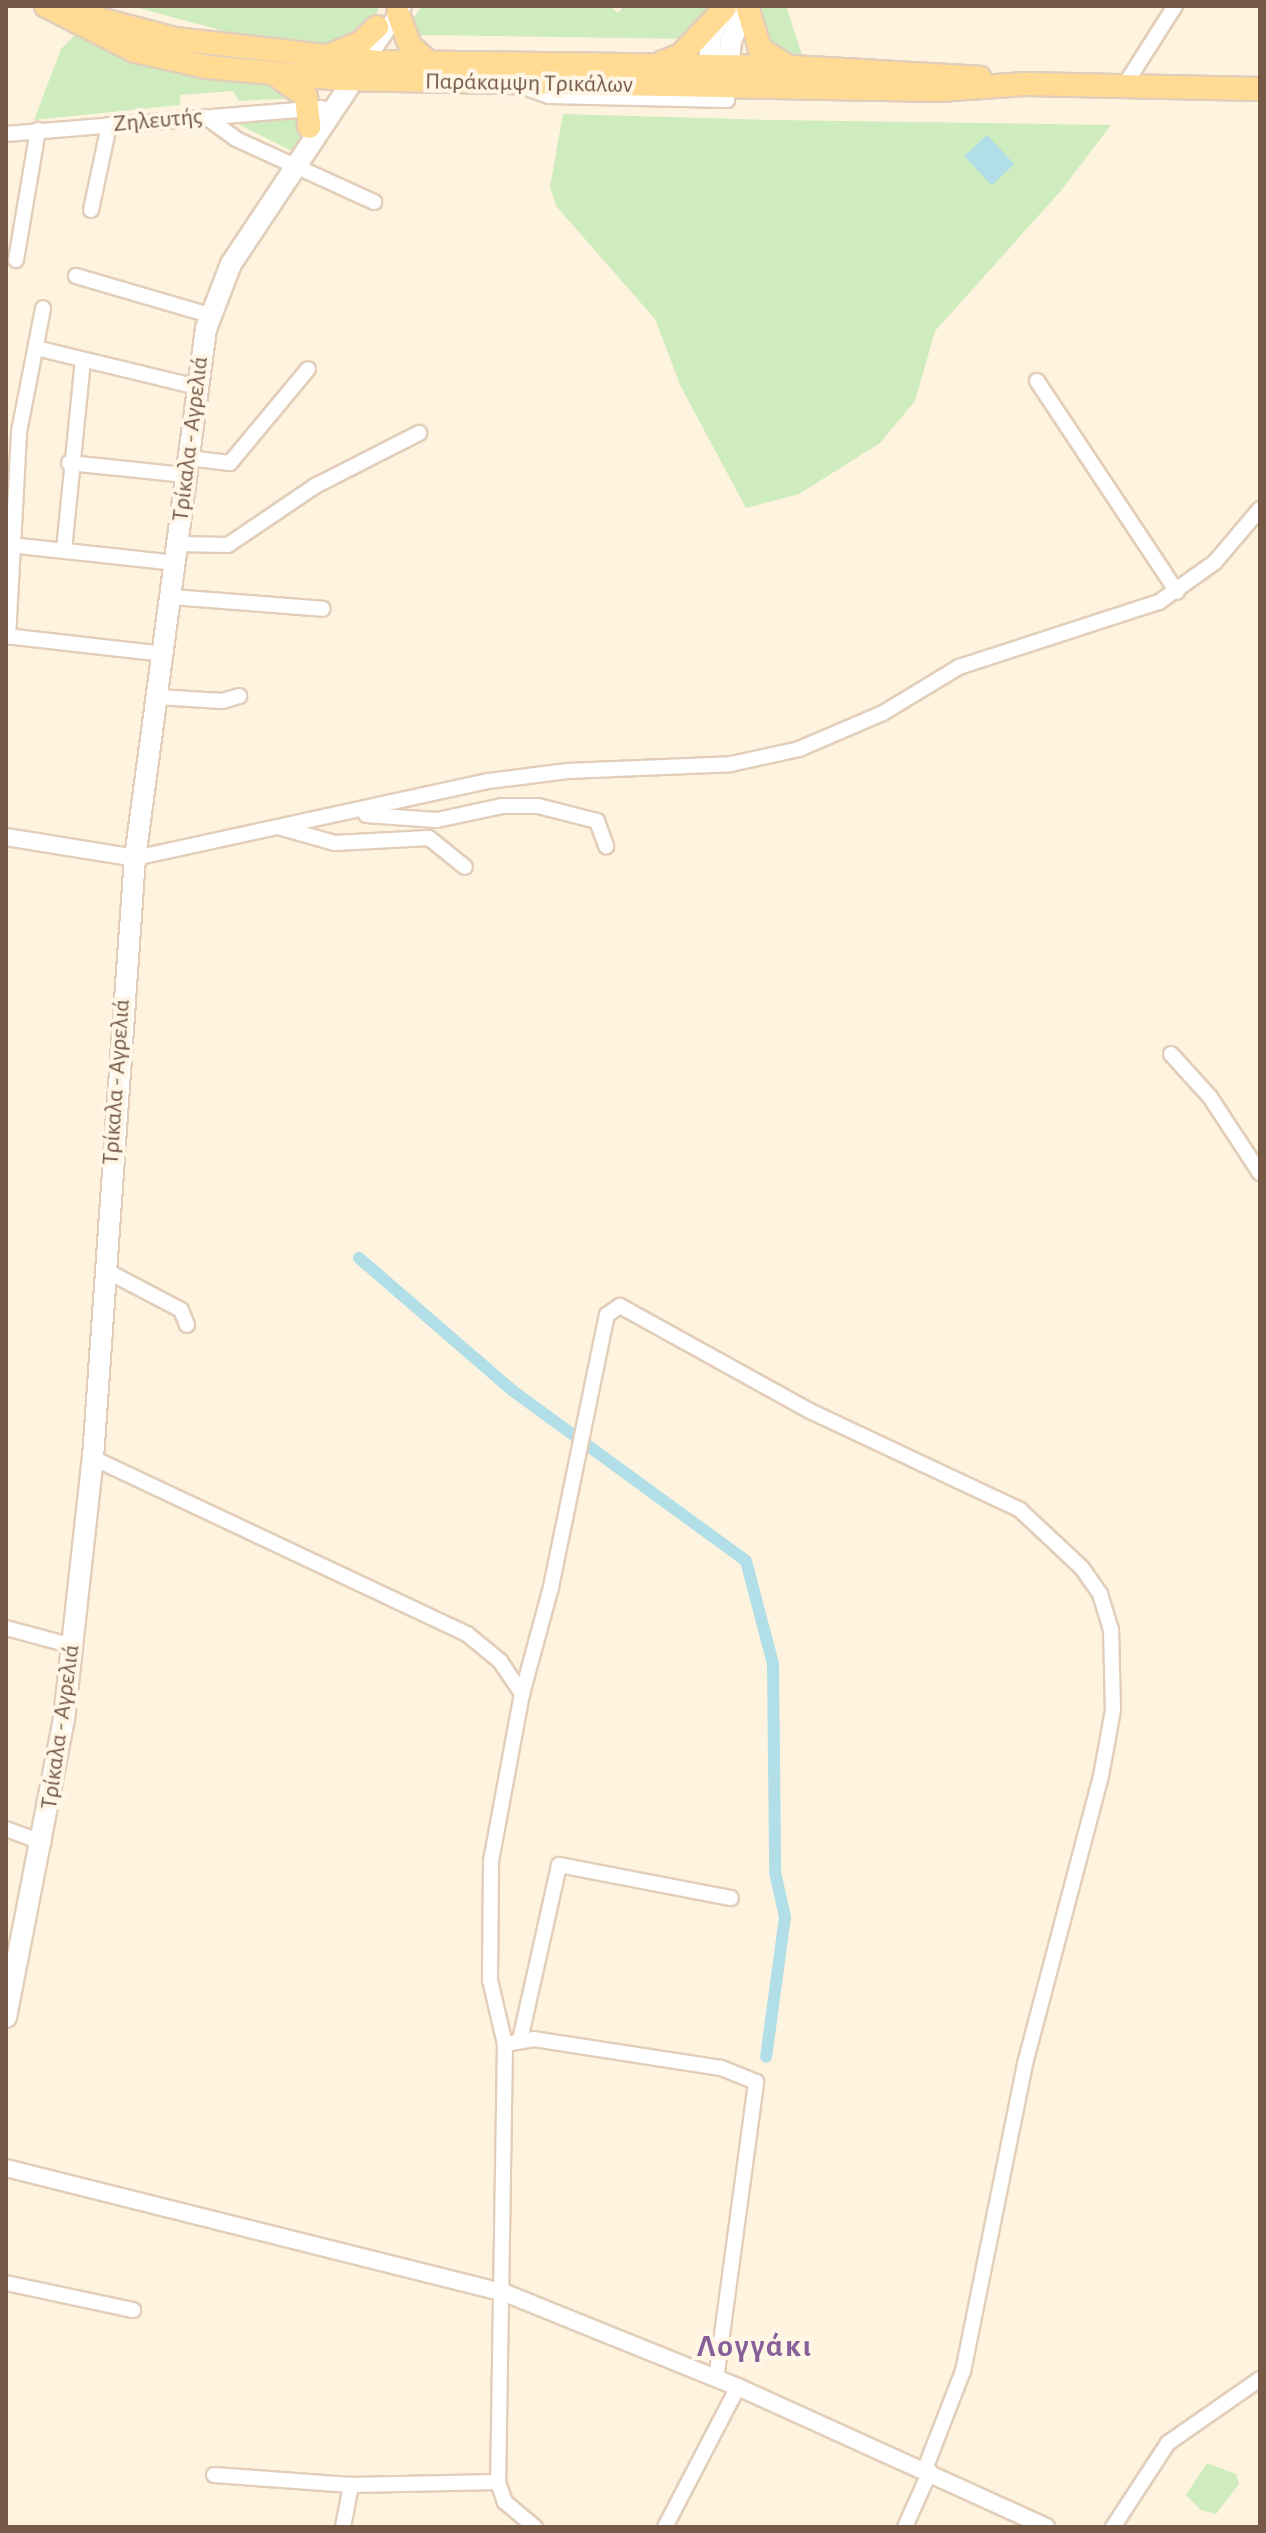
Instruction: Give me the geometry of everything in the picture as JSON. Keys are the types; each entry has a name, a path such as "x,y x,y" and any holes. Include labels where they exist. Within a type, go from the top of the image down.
{"main road":[{"name":"Παράκαμψη Τρικάλων","path":"46,6 135,51 207,67 268,73 431,64 657,65 716,81 792,67 940,72 1025,84"},
{"name":"Παράκαμψη Τρικάλων","path":"56,6 175,39 326,57 354,70 515,84 716,81 939,90 1025,84 1260,89"},
{"path":"657,65 681,55 736,7"},
{"path":"736,7 760,49 771,60 792,67"},
{"path":"716,81 711,36 736,7"},
{"path":"398,8 410,46 431,64"},
{"path":"326,57 349,49 377,27"},
{"name":"Τρίκαλα - Αγρελιά","path":"291,166 314,114 354,70"},
{"name":"Τρίκαλα - Αγρελιά","path":"6,2017 12,1964 44,1843 73,1646 93,1458 103,1269 135,858 209,315 231,264 354,70"},
{"path":"268,73 298,87 314,114"}],"street":[{"path":"1124,86 1175,6"},
{"path":"354,70 377,27 398,8"},
{"path":"354,70 398,8"},
{"name":"Ζηλευτής","path":"6,134 206,117 314,114"},
{"path":"206,117 224,132 291,166 374,202"},
{"path":"91,210 109,125"},
{"path":"16,260 38,130"},
{"path":"76,276 209,315"},
{"path":"43,308 36,348 13,417 7,636 164,654"},
{"path":"36,348 197,387"},
{"path":"64,550 69,463 83,360"},
{"path":"69,463 187,466 230,463 308,369"},
{"path":"1037,381 1177,592"},
{"path":"10,545 64,550 177,553 228,545 315,486 419,433"},
{"path":"6,837 135,858 515,778 731,764 785,753 870,719 959,667 1105,622 1177,592 1215,562 1260,509"},
{"path":"172,597 323,609"},
{"path":"158,697 222,701 239,696"},
{"path":"338,814 437,820 502,806 538,806 597,821 606,846"},
{"path":"277,827 335,843 429,838 465,867"},
{"path":"1171,1054 1210,1097 1260,1173"},
{"path":"103,1269 181,1310 187,1325"},
{"path":"535,2527 505,2502 498,2482 505,2293 505,2044 490,1980 491,1861 522,1694 551,1587 607,1315 613,1308 628,1307 810,1411 931,1472 1011,1504 1082,1568 1100,1594 1111,1629 1113,1710 1101,1776 1025,2064 963,2371 905,2527"},
{"path":"93,1458 467,1634 500,1661 522,1694"},
{"path":"6,1628 73,1646"},
{"path":"6,1829 44,1843"},
{"path":"520,2040 559,1865 731,1898"},
{"path":"505,2044 520,2040 696,2064 743,2073 756,2082 716,2379"},
{"path":"6,2168 505,2293 738,2387 927,2470 1046,2527"},
{"path":"6,2283 133,2310"},
{"path":"1113,2527 1168,2443 1260,2379"},
{"path":"665,2527 738,2387"},
{"path":"214,2475 351,2485 498,2482"},
{"path":"343,2527 351,2485"}],"green space":[{"path":"131,6 379,6 373,27 334,44 235,34"},
{"path":"422,6 610,6 618,13 624,6 715,6 691,39 416,35 413,19"},
{"path":"759,6 786,6 802,55 773,51"},
{"path":"78,32 282,79 297,98 239,101 233,91 180,95 180,105 34,120 61,49"},
{"path":"563,114 1111,125 1059,193 935,331 915,401 880,443 799,494 746,508 681,387 655,319 556,206 550,187"},
{"path":"304,116 306,128 294,152 238,124"},
{"path":"1207,2463 1236,2474 1239,2484 1216,2514 1201,2510 1186,2495"}],"water":[{"path":"987,135 1014,164 992,185 964,156"}],"waterway":[{"path":"359,1258 513,1391 746,1561 773,1664 775,1872 785,1917 766,2057"}],"district":[{"name":"Λογγάκι","path":"755,2346"}]}
